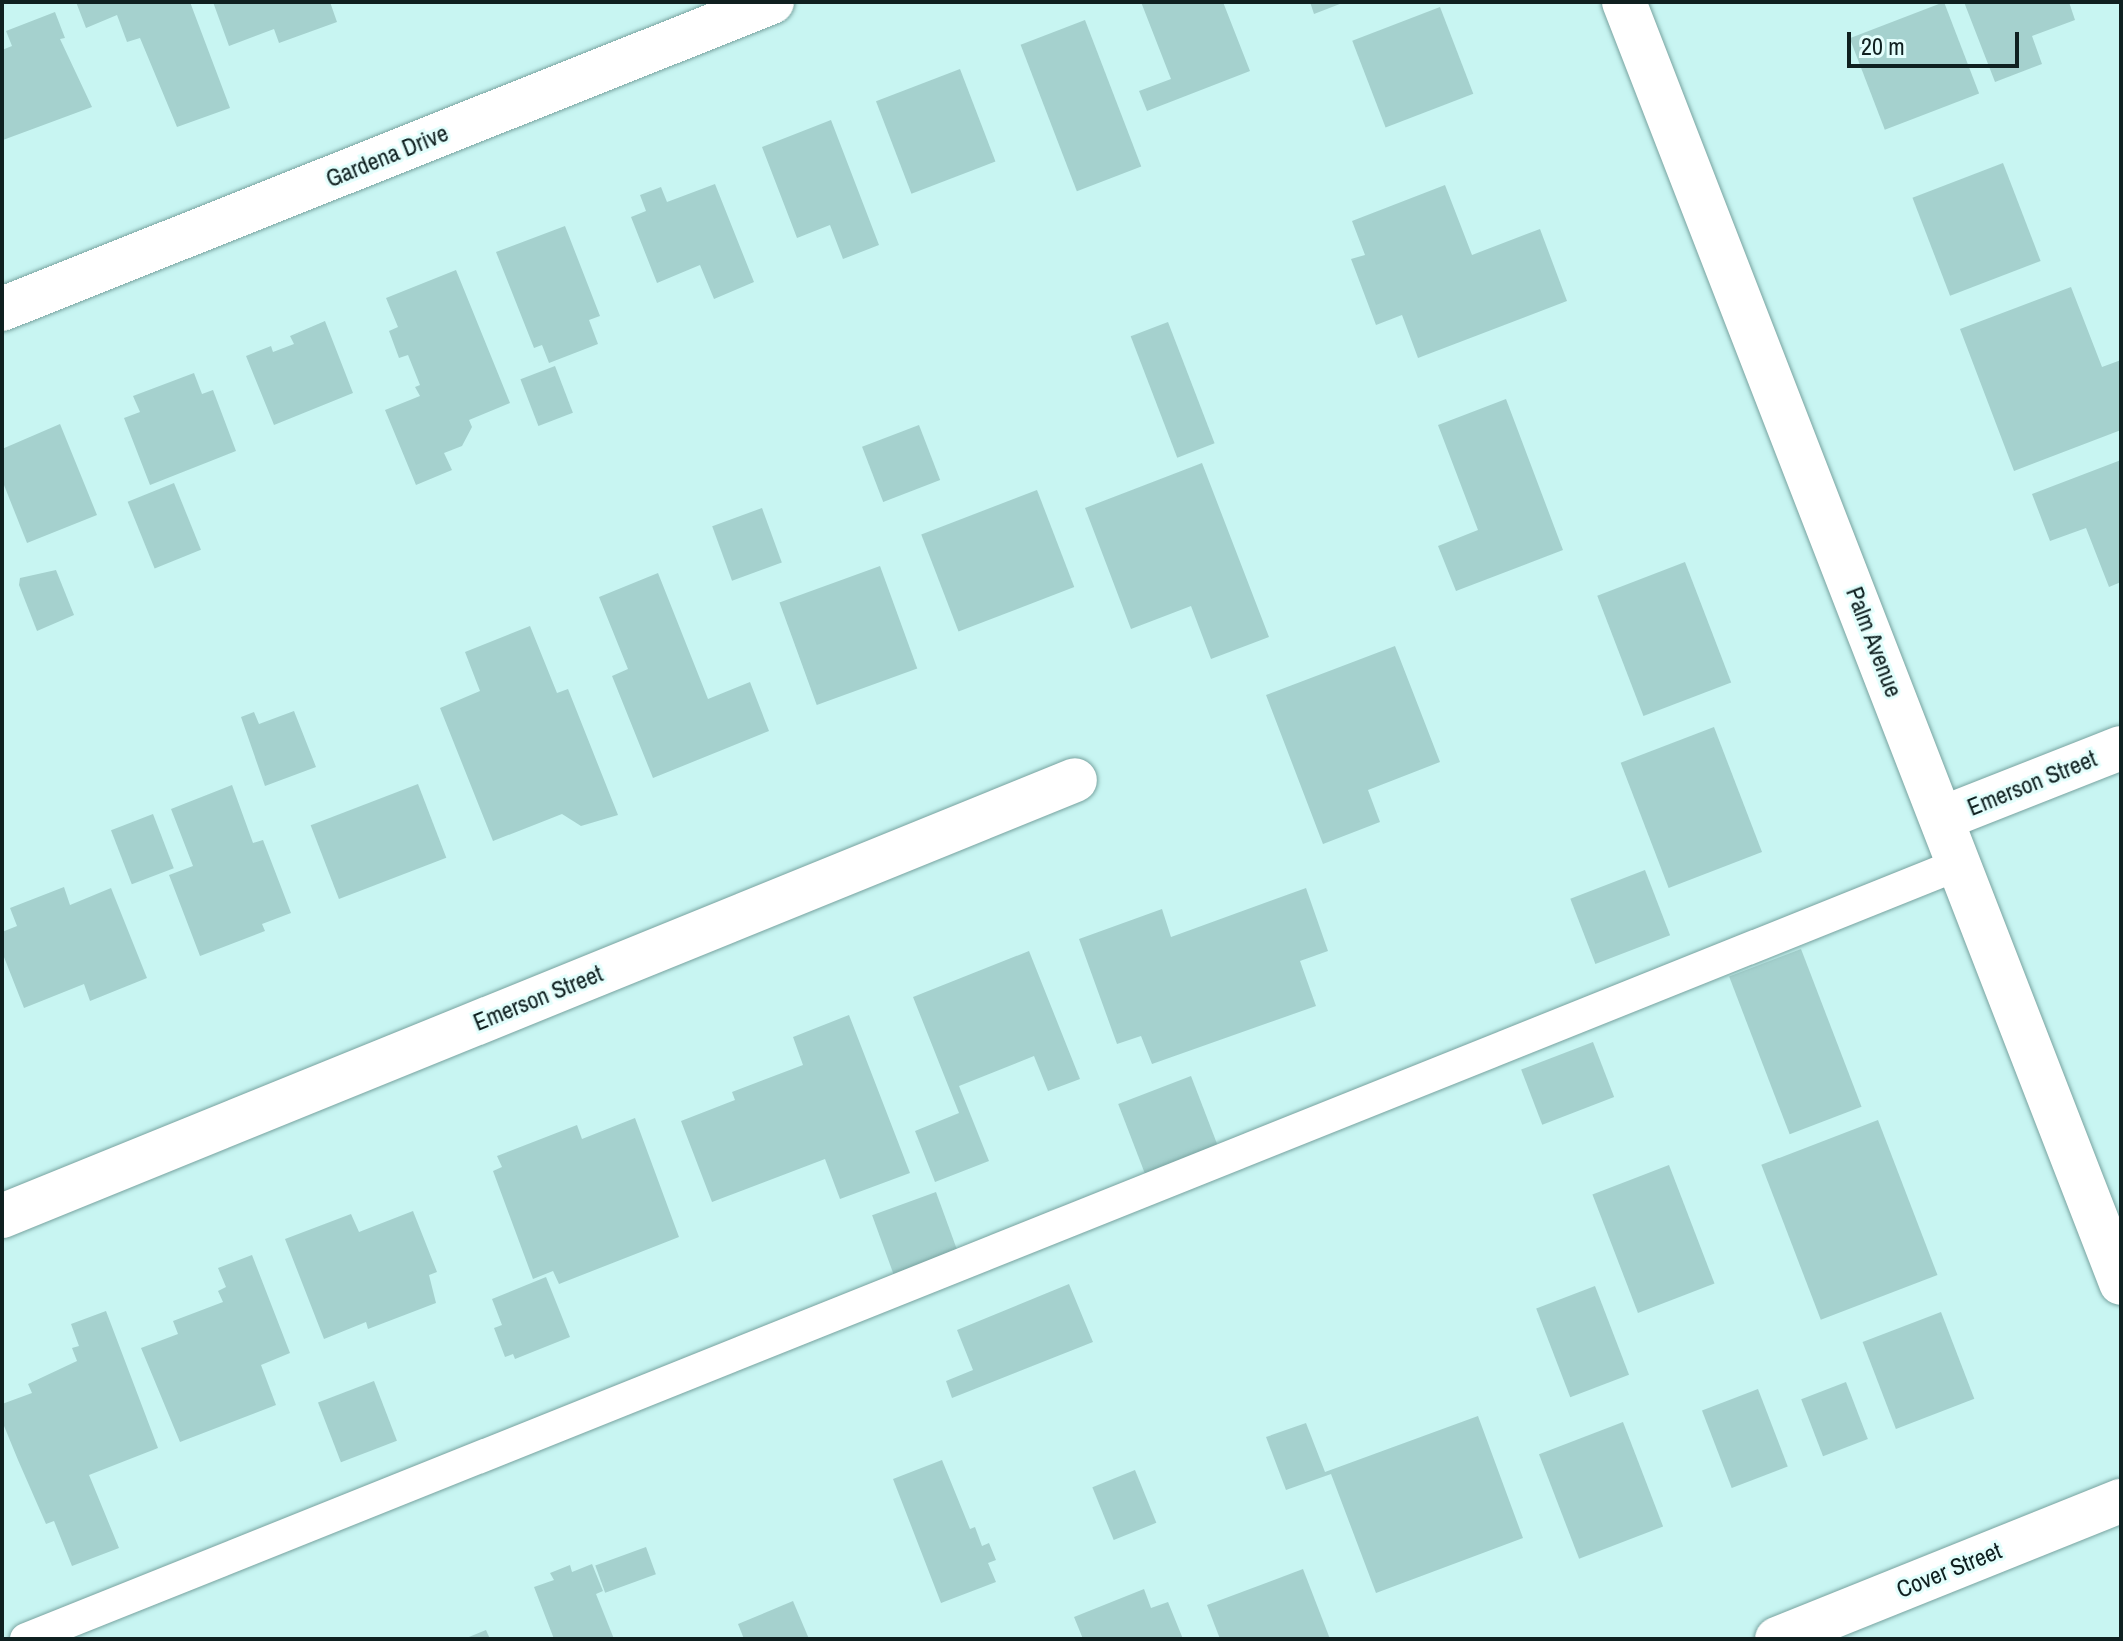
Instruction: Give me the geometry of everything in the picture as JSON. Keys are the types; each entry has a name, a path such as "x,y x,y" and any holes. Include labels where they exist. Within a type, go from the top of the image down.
{"street":[{"name":"Gardena Drive","path":"2,309 772,2"},
{"name":"Palm Avenue","path":"1624,2 2121,1283"},
{"name":"Emerson Street","path":"1943,818 2121,748"},
{"name":"Emerson Street","path":"2,1216 1075,780"},
{"name":"Cover Street","path":"1777,1639 2121,1501"}],"lane":[{"path":"26,1639 1960,864"}],"building":[{"path":"76,2 190,2 230,108 177,127 140,38 127,42 117,15 86,28"},
{"path":"213,2 330,2 337,22 279,43 274,29 229,46"},
{"path":"1141,2 1223,2 1250,71 1147,111 1139,91 1171,79"},
{"path":"1310,2 1345,2 1314,14"},
{"path":"1944,2 1979,93 1885,130 1850,38"},
{"path":"1964,2 2069,2 2075,20 2032,36 2042,64 1995,82"},
{"path":"1440,7 1473,94 1386,128 1352,41"},
{"path":"55,12 65,38 60,39 92,107 3,140 2,50 12,46 6,31"},
{"path":"1085,20 1141,167 1077,191 1021,45"},
{"path":"960,69 995,161 911,194 876,101"},
{"path":"831,120 879,245 843,259 830,225 797,238 762,147"},
{"path":"2003,163 2041,261 1950,296 1912,198"},
{"path":"715,184 754,282 714,299 700,265 657,283 631,217 646,211 640,195 661,187 667,202"},
{"path":"1445,185 1472,255 1540,229 1567,301 1418,358 1402,315 1376,325 1351,259 1365,255 1352,221"},
{"path":"565,226 600,316 589,320 598,344 549,363 542,345 534,348 496,252"},
{"path":"456,270 510,403 469,420 472,427 462,446 444,453 452,470 416,485 385,410 420,396 415,387 420,385 408,355 399,358 389,331 398,327 386,298"},
{"path":"2071,287 2102,367 2121,360 2121,430 2014,471 1960,329"},
{"path":"325,321 353,393 274,425 246,356 271,346 273,352 294,344 290,336"},
{"path":"1168,322 1215,443 1177,458 1131,336"},
{"path":"555,366 573,413 538,426 520,379"},
{"path":"194,373 202,394 213,390 236,451 150,485 124,418 140,412 133,396"},
{"path":"1506,399 1563,550 1456,591 1438,546 1478,530 1438,425"},
{"path":"60,424 97,515 27,543 2,480 2,449"},
{"path":"919,425 940,480 883,502 862,447"},
{"path":"2121,460 2121,582 2109,587 2086,528 2050,541 2032,494"},
{"path":"1202,463 1269,637 1211,659 1191,606 1131,629 1085,508"},
{"path":"174,483 201,550 155,568 128,502"},
{"path":"1037,490 1074,587 959,632 921,534"},
{"path":"762,508 782,563 732,581 712,526"},
{"path":"1685,562 1731,682 1643,716 1597,596"},
{"path":"880,566 917,668 817,705 779,603"},
{"path":"56,570 74,615 37,631 19,585 20,578"},
{"path":"658,573 708,699 750,682 769,731 653,778 612,676 628,669 599,597"},
{"path":"530,626 557,693 568,689 618,815 581,826 562,814 493,841 440,708 480,691 465,652"},
{"path":"1395,646 1440,762 1368,790 1380,822 1323,844 1266,695"},
{"path":"294,711 316,767 265,786 241,717 254,712 259,724"},
{"path":"1714,727 1762,852 1669,888 1621,763"},
{"path":"418,784 446,858 339,899 311,825"},
{"path":"232,785 253,843 263,840 291,913 262,924 265,931 200,956 169,875 193,866 171,809"},
{"path":"153,814 174,868 132,884 111,830"},
{"path":"1645,870 1670,935 1595,964 1570,899"},
{"path":"64,887 70,905 111,888 147,978 90,1001 84,984 24,1008 2,952 2,932 17,926 10,908"},
{"path":"1306,888 1328,951 1300,961 1316,1006 1152,1064 1141,1036 1117,1044 1079,939 1162,909 1171,937"},
{"path":"1801,949 1862,1107 1790,1134 1729,977"},
{"path":"1029,951 1080,1079 1048,1091 1034,1056 959,1086 989,1161 935,1182 915,1131 959,1113 913,997"},
{"path":"849,1015 910,1173 840,1199 825,1159 712,1202 681,1121 735,1100 732,1092 803,1065 793,1037"},
{"path":"1593,1042 1614,1097 1542,1125 1521,1070"},
{"path":"1191,1076 1219,1149 1146,1177 1118,1104"},
{"path":"635,1118 679,1237 559,1284 553,1271 533,1279 493,1171 502,1167 497,1156 577,1125 582,1139"},
{"path":"1878,1120 1937,1275 1821,1320 1761,1165"},
{"path":"1669,1165 1715,1284 1638,1313 1592,1194"},
{"path":"936,1192 959,1254 895,1277 872,1215"},
{"path":"413,1211 437,1272 429,1275 436,1303 368,1329 366,1322 324,1339 285,1239 351,1214 359,1232"},
{"path":"252,1255 290,1353 261,1365 276,1405 180,1442 141,1348 178,1334 173,1321 223,1302 218,1291 226,1287 218,1268"},
{"path":"546,1277 570,1337 515,1359 513,1354 505,1357 494,1328 502,1325 492,1299"},
{"path":"1069,1284 1093,1342 952,1398 946,1381 973,1370 957,1330"},
{"path":"1595,1286 1629,1375 1570,1397 1536,1309"},
{"path":"106,1311 158,1448 89,1475 119,1548 72,1566 54,1521 46,1524 18,1460 2,1421 2,1404 32,1393 28,1384 77,1361 72,1348 79,1346 71,1324"},
{"path":"1941,1312 1974,1399 1896,1429 1863,1342"},
{"path":"374,1381 397,1441 341,1462 318,1403"},
{"path":"1846,1382 1868,1439 1823,1456 1801,1399"},
{"path":"1758,1389 1788,1466 1732,1488 1702,1411"},
{"path":"1478,1416 1523,1538 1376,1593 1331,1474 1286,1490 1266,1437 1306,1423 1325,1472"},
{"path":"1623,1422 1663,1527 1579,1559 1539,1454"},
{"path":"942,1460 970,1529 975,1527 982,1546 989,1543 996,1560 988,1563 996,1582 941,1603 893,1479"},
{"path":"1135,1470 1156,1523 1114,1540 1092,1487"},
{"path":"646,1547 656,1574 605,1593 595,1565"},
{"path":"592,1564 603,1591 596,1594 614,1639 554,1639 534,1587 554,1580 550,1573 570,1565 572,1572"},
{"path":"1303,1569 1330,1639 1220,1639 1207,1605"},
{"path":"1144,1589 1151,1608 1168,1602 1183,1639 1083,1639 1074,1617"},
{"path":"793,1601 809,1639 744,1639 738,1624"},
{"path":"486,1630 490,1639 464,1639"}]}
